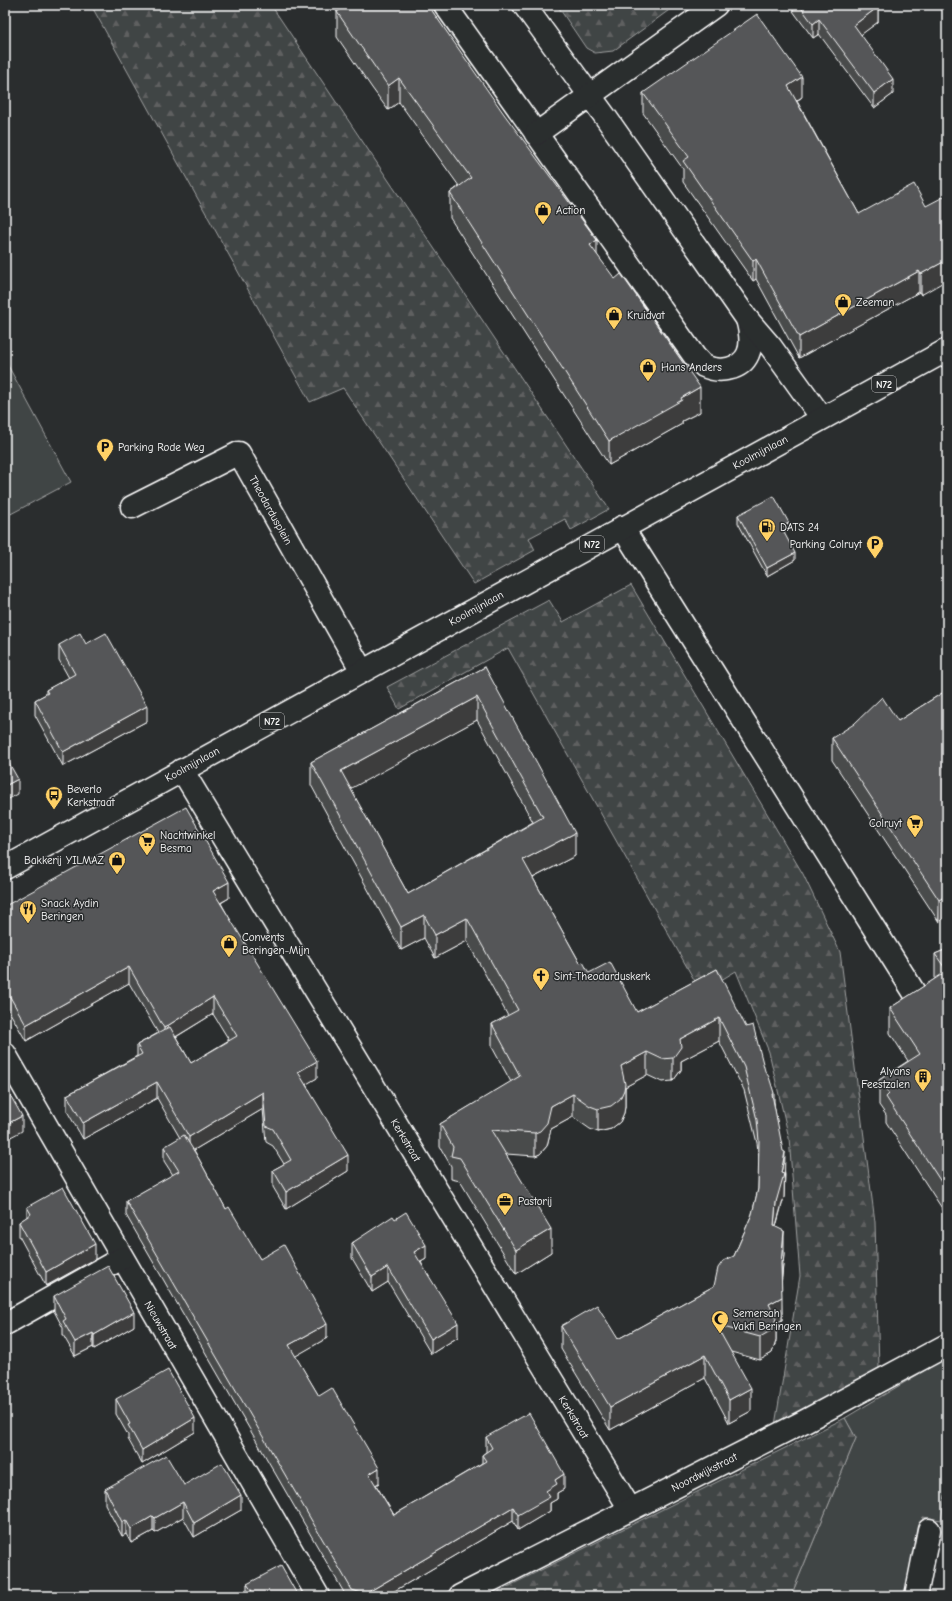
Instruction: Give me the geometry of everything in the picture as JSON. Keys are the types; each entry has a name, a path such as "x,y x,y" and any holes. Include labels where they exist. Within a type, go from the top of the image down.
{"street":[{"path":"444,5 695,357 704,366 728,370 738,365 748,355 750,345 750,333 747,319"},
{"path":"524,5 747,319 771,347 822,418"},
{"path":"536,134 716,5"},
{"name":"Koolmijnlaan","path":"5,868 622,527 947,350"},
{"name":"Theodardusplein","path":"132,507 239,453 362,671"},
{"path":"622,527 919,1000"},
{"name":"Kerkstraat","path":"182,770 630,1509"},
{"name":"Nieuwstraat","path":"5,1054 318,1596"},
{"path":"5,1324 122,1258"},
{"name":"Noordwijkstraat","path":"460,1596 805,1421 947,1345"},
{"path":"916,1596 929,1530"}],"green space":[{"path":"91,5 271,5 609,509 571,530 565,519 529,538 535,550 474,584 343,388 310,402"},
{"path":"557,5 676,5 613,51 595,53 586,48"},
{"path":"5,360 71,482 5,517"},
{"path":"631,585 803,874 840,952 875,1222 879,1368 775,1425 800,1276 789,1138 769,1052 736,971 701,992 508,648 399,709 387,687 549,600 563,622"},
{"path":"947,1357 947,1484 941,1520 923,1517 907,1596 791,1596 856,1438 845,1418"},
{"path":"845,1418 856,1438 791,1596 499,1596 499,1591"}],"building":[{"path":"347,5 428,5 504,114 597,240 590,245 615,279 621,274 700,387 681,398 682,400 609,441 450,193 471,178 399,78 388,86 337,12"},
{"path":"799,5 877,5 878,7 854,25 893,79 874,93 819,19 813,24"},
{"path":"757,14 802,77 788,86 859,214 914,184 926,206 947,195 947,260 921,274 919,271 799,337 756,259 753,261 683,161 689,157 643,93"},
{"name":"DATS 24","path":"774,496 789,523 781,527 795,553 767,568 738,515"},
{"path":"80,633 86,644 106,633 147,706 63,752 35,700 48,693 46,690 75,674 59,645"},
{"path":"485,667 575,833 523,860 580,963 583,962 589,973 610,962 637,1012 717,969 746,1027 753,1025 765,1071 769,1077 774,1093 772,1094 783,1151 785,1152 781,1173 784,1174 776,1202 774,1226 784,1231 781,1264 782,1297 769,1304 776,1318 772,1330 760,1337 716,1325 751,1388 729,1400 705,1355 610,1407 561,1326 597,1305 618,1339 714,1286 718,1268 723,1261 734,1256 752,1214 758,1189 759,1141 757,1120 744,1067 719,1018 680,1039 681,1047 673,1058 662,1059 647,1052 621,1066 625,1084 624,1090 620,1099 611,1106 598,1109 590,1106 573,1094 551,1106 547,1123 540,1131 535,1133 491,1130 551,1229 516,1250 460,1158 451,1156 453,1147 440,1124 520,1076 492,1024 518,1010 467,918 435,935 424,915 401,927 311,762","holes":["477,697 543,817 408,894 341,771"]},
{"name":"Colruyt","path":"947,690 947,895 939,900 832,738 854,724 882,697 898,721"},
{"path":"5,756 18,779 5,786"},
{"path":"186,807 229,882 213,891 317,1061 298,1072 348,1155 286,1192 273,1170 291,1160 273,1129 266,1126 263,1092 189,1137 157,1082 83,1123 67,1095 142,1054 137,1045 170,1027 191,1063 237,1036 213,997 164,1028 129,967 26,1025 5,988 5,906"},
{"path":"947,949 947,971 935,954"},
{"name":"Alyans Feestzalen","path":"947,971 947,1191 886,1097 889,1094 879,1080 920,1054 890,1008"},
{"path":"5,1086 22,1116 5,1125"},
{"path":"184,1135 226,1209 229,1207 260,1259 284,1245 327,1324 289,1345 319,1396 332,1388 379,1468 369,1474 394,1515 486,1461 482,1455 492,1448 486,1437 529,1413 564,1474 555,1480 557,1484 546,1491 550,1497 518,1515 513,1507 365,1594 352,1590 126,1201 179,1171 164,1147"},
{"path":"63,1187 95,1244 46,1272 19,1222 31,1214 27,1207"},
{"path":"406,1212 426,1245 414,1252 458,1323 431,1339 388,1267 372,1277 352,1243 393,1216 395,1219"},
{"path":"108,1266 134,1312 94,1335 93,1333 75,1342 63,1321 66,1319 54,1296"},
{"path":"168,1370 195,1418 142,1450 116,1399"},
{"path":"166,1455 184,1485 222,1463 241,1495 194,1523 183,1502 155,1518 153,1516 131,1529 126,1520 122,1522 105,1489"},
{"path":"281,1566 298,1596 244,1596 252,1591 247,1584"}],"place":[{"name":"Action","path":"543,225"},
{"name":"Zeeman","path":"843,317"},
{"name":"Kruidvat","path":"614,330"},
{"name":"Hans Anders","path":"648,382"},
{"name":"Parking Rode Weg","path":"105,462"},
{"name":"DATS 24","path":"767,542"},
{"name":"Parking Colruyt","path":"875,559"},
{"name":"Beverlo Kerkstraat","path":"54,810"},
{"name":"Colruyt","path":"915,838"},
{"name":"Nachtwinkel Besma","path":"147,856"},
{"name":"Bakkerij YILMAZ","path":"117,875"},
{"name":"Snack Aydin Beringen","path":"28,924"},
{"name":"Convents Beringen-Mijn","path":"229,958"},
{"name":"Sint-Theodarduskerk","path":"541,991"},
{"name":"Alyans Feestzalen","path":"923,1092"},
{"name":"Pastorij","path":"505,1216"},
{"name":"Semersah Vakfi Beringen","path":"720,1334"}]}
